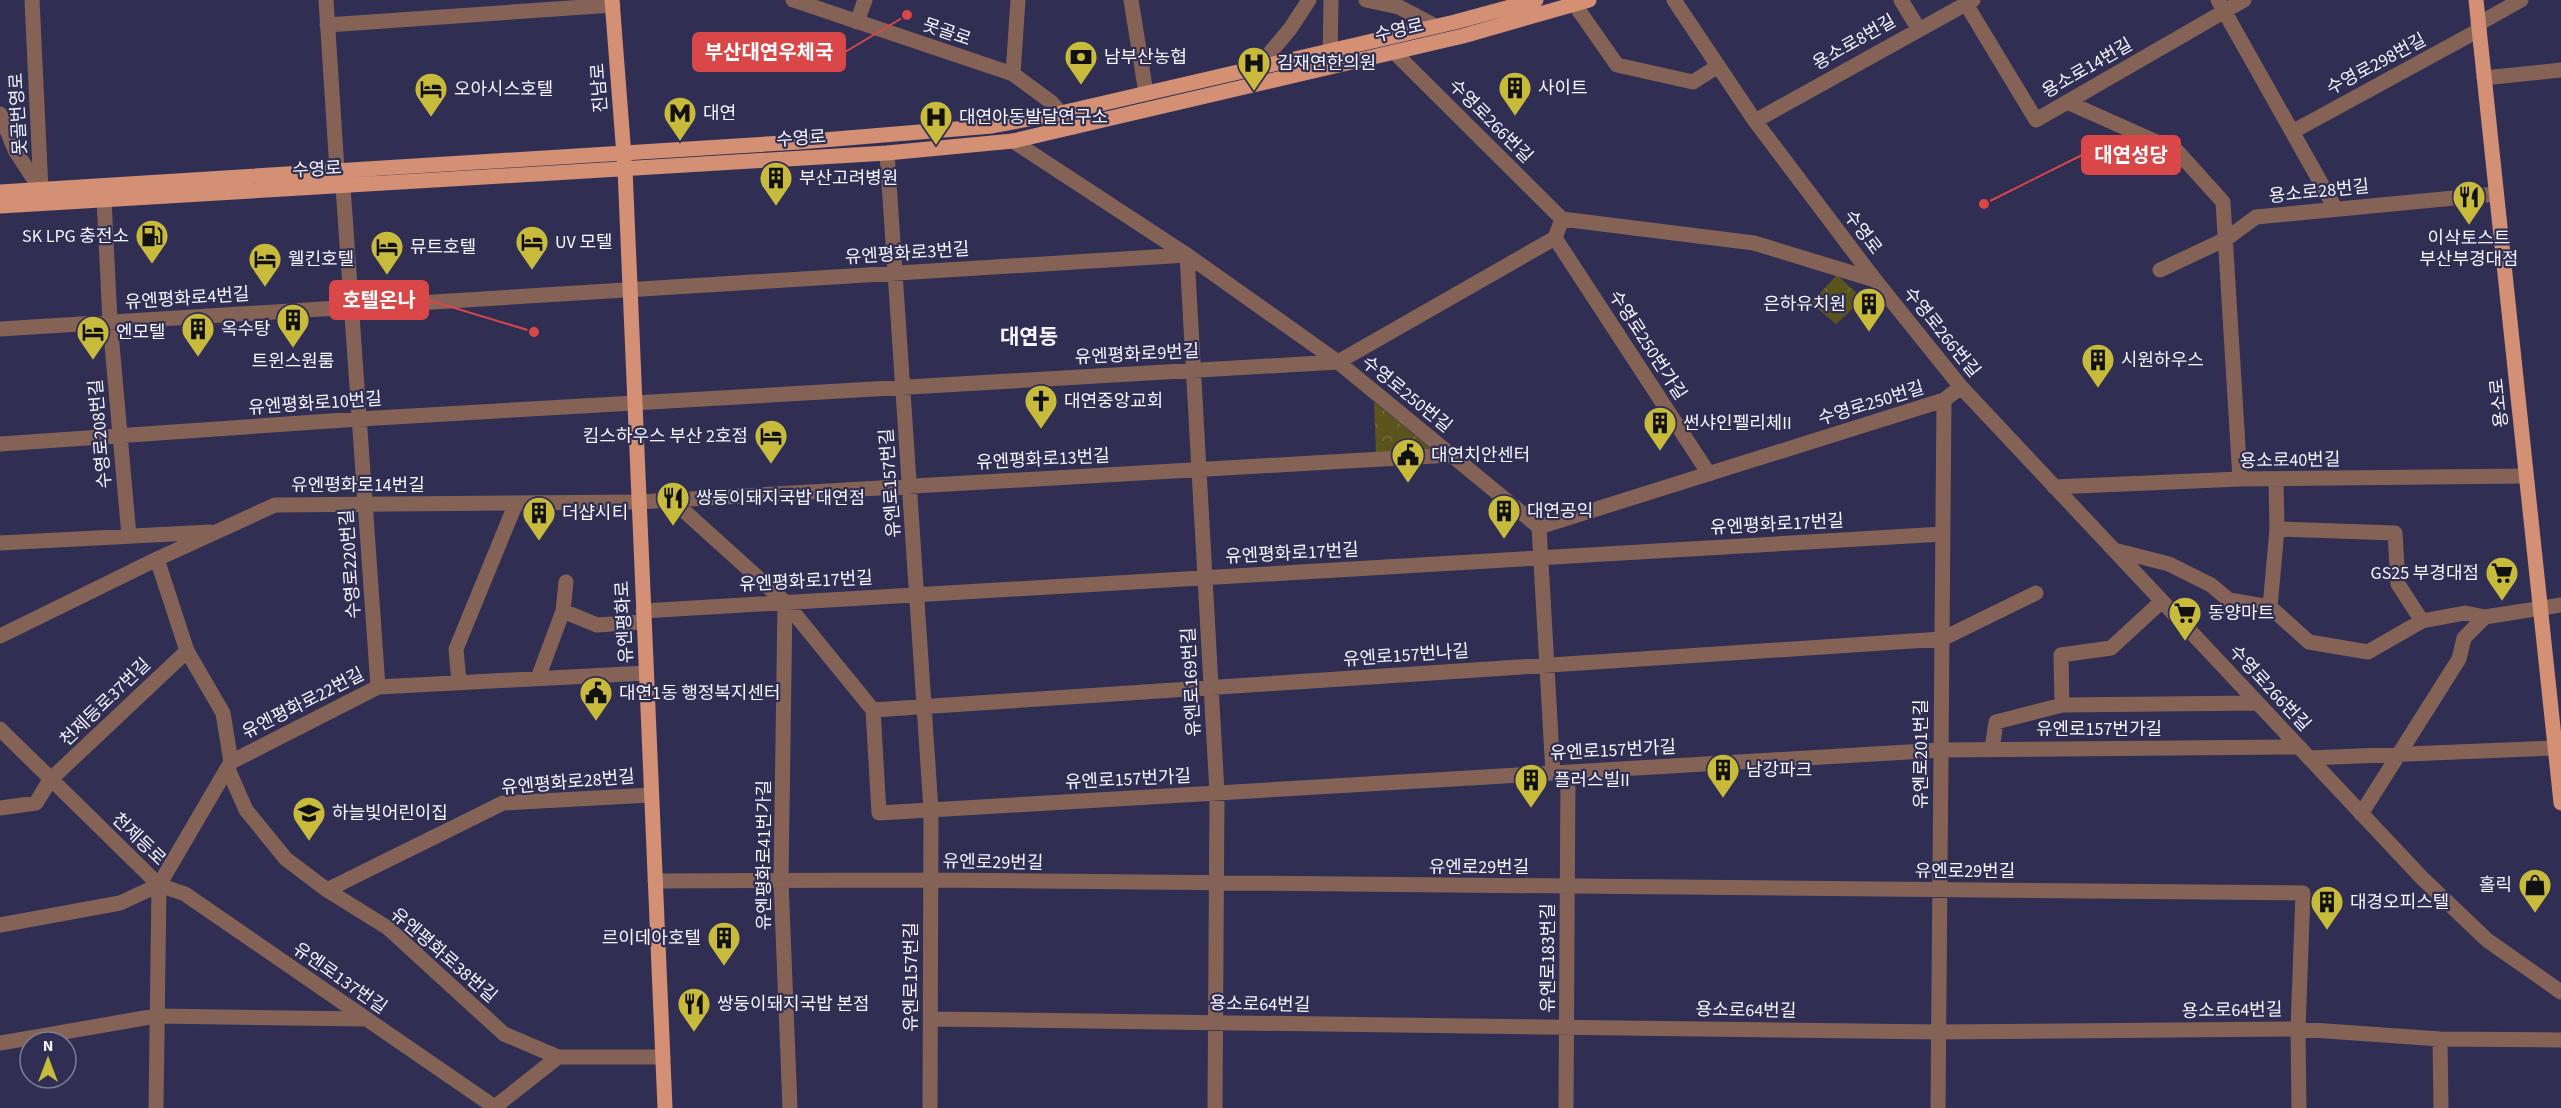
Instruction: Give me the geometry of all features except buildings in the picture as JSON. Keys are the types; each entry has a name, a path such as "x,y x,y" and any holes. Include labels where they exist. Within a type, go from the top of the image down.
{"main road":[{"name":"수영로","path":"0,192 969,128 1061,113 1435,26 1536,0"},
{"name":"용소로","path":"2476,0 2561,802"},
{"name":"진남로","path":"613,2 625,169"},
{"name":"수영로","path":"0,206 887,153 1014,141 1330,65 1394,52 1582,2"},
{"name":"유엔평화로","path":"625,169 628,291 665,1108"}],"street":[{"name":"못골번영로","path":"32,0 41,190"},
{"path":"326,0 337,170"},
{"name":"못골로","path":"793,0 1013,74 1035,89 1073,127"},
{"path":"857,22 865,0"},
{"path":"1013,74 1018,0"},
{"path":"1131,0 1146,93"},
{"path":"1259,66 1290,29 1309,0"},
{"path":"1330,65 1331,0"},
{"path":"1366,0 1399,7 1435,26"},
{"name":"수영로","path":"1674,0 1755,121 1875,280"},
{"path":"1901,0 1918,28"},
{"name":"용소로14번길","path":"1970,2 2036,120 2221,6 2244,0"},
{"name":"수영로298번길","path":"2292,132 2478,27 2521,0"},
{"name":"진남로","path":"327,25 613,2"},
{"path":"1582,2 1617,65 1693,82 1719,66"},
{"name":"용소로8번길","path":"1755,121 1918,28 1970,2"},
{"path":"2221,6 2335,208"},
{"name":"수영로266번길","path":"1394,52 1562,219"},
{"path":"2484,78 2561,70"},
{"path":"2067,102 2177,151 2223,202 2240,479"},
{"path":"0,114 16,152 41,190"},
{"name":"수영로250번길","path":"1014,141 1187,255 1338,362 1539,527 1944,400 1961,387"},
{"name":"유엔로157번길","path":"887,153 897,273 931,810 930,1108"},
{"name":"수영로220번길","path":"343,187 378,687"},
{"name":"용소로28번길","path":"2160,270 2226,239 2256,217 2496,194"},
{"name":"수영로208번길","path":"104,199 110,322 129,536"},
{"path":"1555,238 1562,219 1755,243 1875,280"},
{"name":"유엔평화로9번길","path":"633,402 1338,362 1555,238"},
{"name":"수영로250번가길","path":"1555,238 1709,474"},
{"name":"유엔평화로3번길","path":"628,291 1187,255"},
{"name":"유엔로169번길","path":"1187,255 1217,793 1215,1108"},
{"name":"수영로266번길","path":"1875,280 1961,387 2422,878 2487,940 2561,992"},
{"name":"유엔평화로4번길","path":"0,329 628,291"},
{"name":"유엔로201번길","path":"1938,1108 1944,400"},
{"name":"유엔평화로10번길","path":"0,444 633,402"},
{"name":"유엔평화로13번길","path":"638,502 1451,455"},
{"name":"용소로40번길","path":"2054,487 2240,479 2526,476"},
{"path":"2270,607 2277,529 2276,479"},
{"path":"672,500 785,602 873,710 879,813 931,810"},
{"name":"유엔평화로14번길","path":"0,636 157,559 275,505 638,502"},
{"path":"459,682 456,649 516,503"},
{"name":"유엔로183번길","path":"1539,527 1547,665 1561,772 1568,888 1566,1108"},
{"path":"2277,529 2395,533 2398,584 2422,621"},
{"path":"0,543 221,531"},
{"name":"유엔평화로17번길","path":"563,611 597,625 643,616 785,602 1943,534"},
{"path":"2114,550 2169,564 2211,585 2229,600 2270,607 2309,642 2368,652 2422,621 2465,613 2485,617 2561,605"},
{"name":"유엔평화로38번길","path":"157,559 187,651 223,712 231,762 228,769 246,810 286,859 327,891 388,928 504,1035 558,1057 663,1057"},
{"path":"538,678 563,611 566,582"},
{"path":"1942,639 2036,593"},
{"path":"2062,705 2061,655 2111,648 2162,601"},
{"name":"유엔평화로41번가길","path":"785,602 781,881 790,1108"},
{"path":"2361,813 2398,754 2427,714 2459,659 2464,638 2485,617"},
{"name":"유엔로157번나길","path":"873,710 1942,639"},
{"name":"천제등로37번길","path":"0,808 36,802 50,780 187,651"},
{"name":"유엔평화로22번길","path":"159,885 231,762 378,687 646,673"},
{"path":"1992,749 1996,722 2062,705 2258,703"},
{"name":"천제등로","path":"0,729 159,885 156,1108"},
{"name":"유엔로157번가길","path":"931,810 1941,750 2398,754 2555,748"},
{"name":"유엔평화로28번길","path":"327,891 503,803 651,795"},
{"name":"유엔로29번길","path":"655,881 931,880 1217,885 2303,893 2298,1029"},
{"path":"0,925 120,903 159,885"},
{"name":"유엔로137번길","path":"159,885 184,894 496,1107"},
{"path":"0,1043 156,1016 365,1019"},
{"name":"용소로64번길","path":"931,1019 1939,1032 2298,1029 2440,1039 2561,1040"},
{"path":"2298,1029 2299,1108"},
{"path":"2440,1039 2441,1108"},
{"path":"496,1107 558,1057"}],"green space":[{"path":"1837,275 1863,299 1836,324 1811,303"},
{"path":"1374,402 1434,451 1376,453"}],"place":[{"name":"부산대연우체국","path":"907,15"},
{"name":"남부산농협","path":"1081,86"},
{"name":"김재연한의원","path":"1254,92"},
{"name":"사이트","path":"1515,117"},
{"name":"오아시스호텔","path":"431,118"},
{"name":"대연","path":"680,142"},
{"name":"대연아동발달연구소","path":"936,146"},
{"name":"대연성당","path":"1984,204"},
{"name":"부산고려병원","path":"776,207"},
{"name":"이삭토스트 부산부경대점","path":"2469,226"},
{"name":"SK LPG 충전소","path":"152,265"},
{"name":"UV 모텔","path":"532,271"},
{"name":"뮤트호텔","path":"387,276"},
{"name":"웰킨호텔","path":"265,288"},
{"name":"호텔온나","path":"534,332"},
{"name":"은하유치원","path":"1869,333"},
{"name":"트윈스원룸","path":"293,349"},
{"name":"옥수탕","path":"198,358"},
{"name":"엔모텔","path":"93,361"},
{"name":"시원하우스","path":"2098,389"},
{"name":"대연중앙교회","path":"1041,430"},
{"name":"썬샤인펠리체II","path":"1660,452"},
{"name":"킴스하우스 부산 2호점","path":"771,465"},
{"name":"대연치안센터","path":"1408,484"},
{"name":"쌍둥이돼지국밥 대연점","path":"673,527"},
{"name":"대연공익","path":"1504,540"},
{"name":"더샵시티","path":"539,542"},
{"name":"GS25 부경대점","path":"2502,602"},
{"name":"동양마트","path":"2185,642"},
{"name":"대연1동 행정복지센터","path":"596,722"},
{"name":"남강파크","path":"1723,799"},
{"name":"플러스빌II","path":"1531,809"},
{"name":"하늘빛어린이집","path":"309,842"},
{"name":"홀릭","path":"2535,914"},
{"name":"대경오피스텔","path":"2327,931"},
{"name":"르이데아호텔","path":"724,967"},
{"name":"쌍둥이돼지국밥 본점","path":"694,1033"}],"district":[{"name":"대연동","path":"1029,337"}]}
